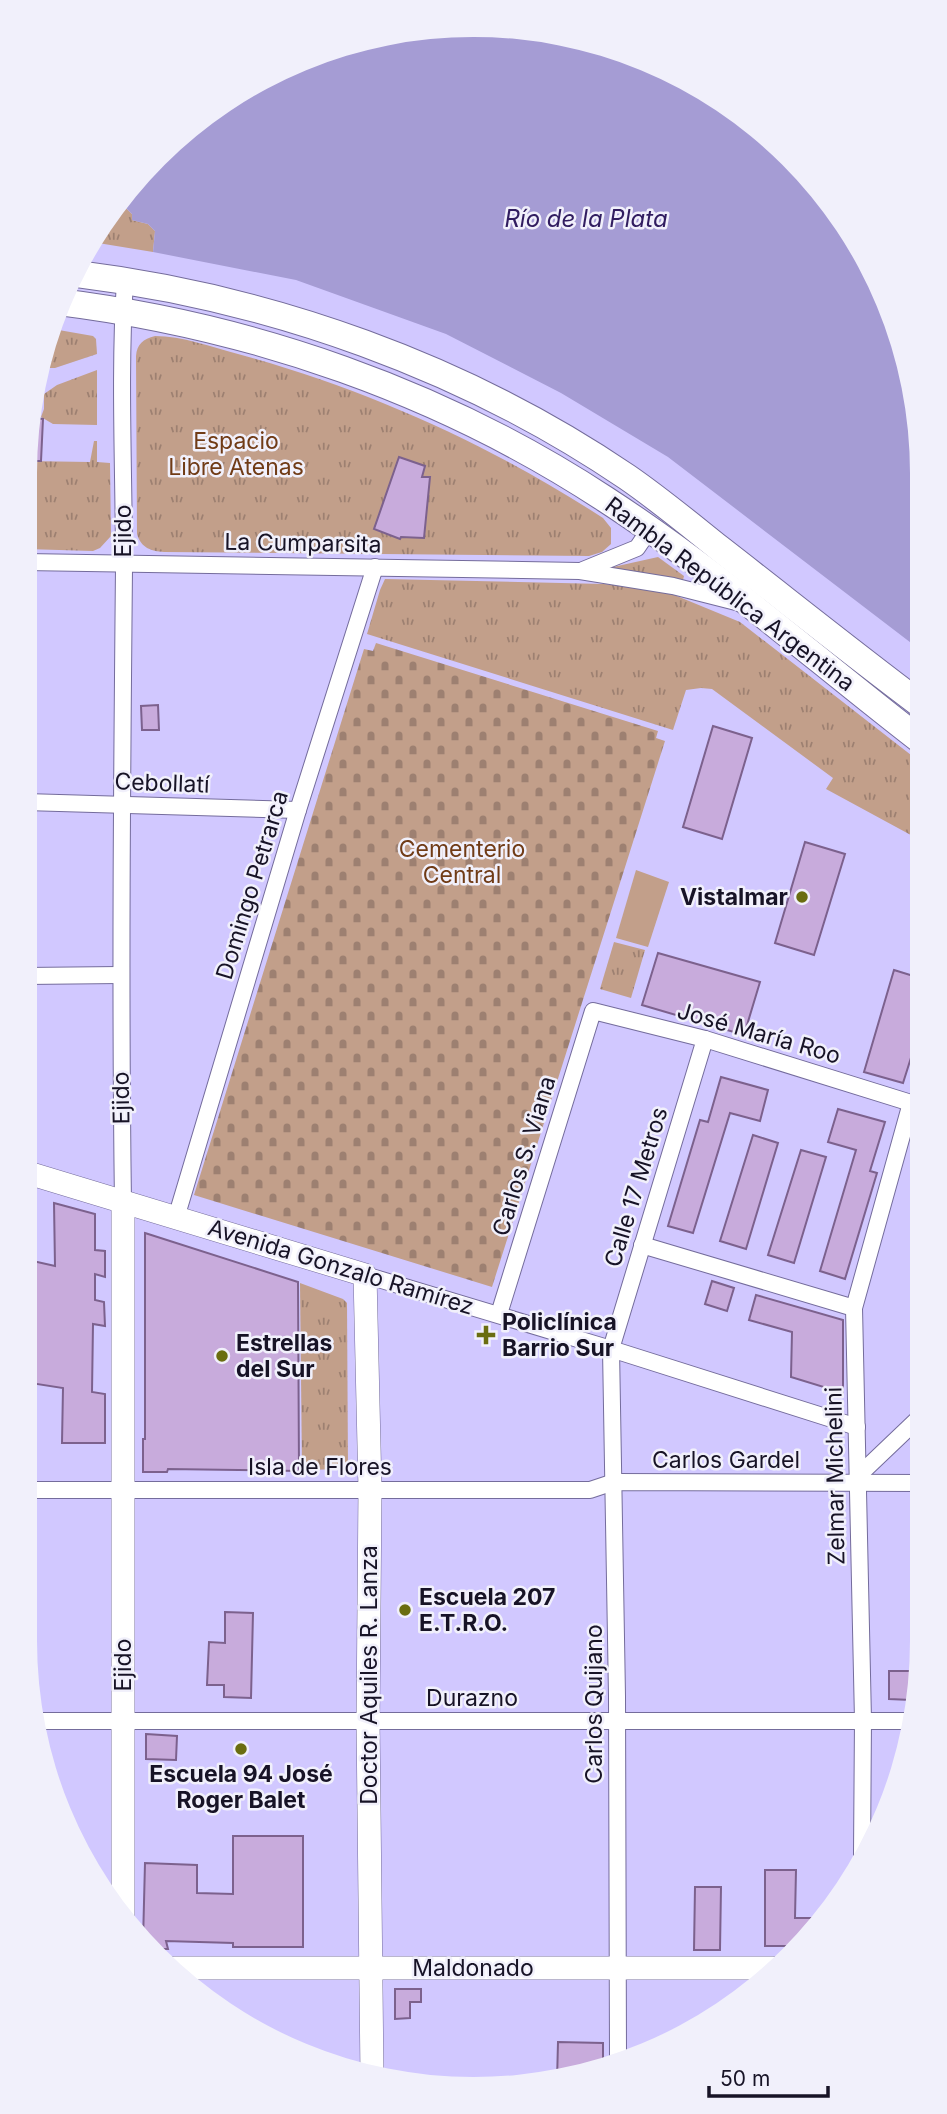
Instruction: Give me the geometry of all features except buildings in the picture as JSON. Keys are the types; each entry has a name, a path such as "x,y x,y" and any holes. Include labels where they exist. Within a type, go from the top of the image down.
{"main road":[{"name":"Rambla República Argentina","path":"85,275 223,301 346,338 420,366 512,410 627,478 910,697"},
{"name":"Rambla República Argentina","path":"71,304 202,328 278,348 368,378 435,405 491,433 582,484 650,529 910,732"}],"street":[{"name":"Ejido","path":"123,1901 125,1490 120,804 125,281"},
{"name":"La Cumparsita","path":"580,571 637,548 650,529"},
{"name":"La Cumparsita","path":"37,562 580,571 673,586 750,605"},
{"name":"Domingo Petrarca","path":"176,1218 298,810 375,567"},
{"name":"Cebollatí","path":"37,802 298,810"},
{"path":"37,976 120,975"},
{"name":"José María Roo","path":"593,1011 705,1039 910,1103"},
{"name":"Carlos S. Viana","path":"499,1314 593,1011"},
{"name":"Calle 17 Metros","path":"611,1349 705,1039"},
{"name":"Zelmar Michelini","path":"862,1840 863,1720 854,1308 910,1107"},
{"name":"Avenida Gonzalo Ramírez","path":"37,1176 499,1314 857,1427"},
{"path":"642,1245 854,1308"},
{"name":"Doctor Aquiles R. Lanza","path":"365,1275 370,1489 368,1721 372,2065"},
{"name":"Carlos Quijano","path":"611,1349 617,1720 618,2052"},
{"path":"858,1479 910,1427"},
{"name":"Carlos Gardel","path":"614,1482 858,1479 910,1482"},
{"name":"Isla de Flores","path":"37,1490 590,1490 614,1482"},
{"name":"Durazno","path":"44,1721 903,1721"},
{"name":"Maldonado","path":"185,1968 762,1968"}],"green space":[{"path":"127,209 132,214 132,220 148,224 155,231 153,252 102,244"},
{"path":"61,330 93,336 96,339 97,354 50,368"},
{"name":"Espacio Libre Atenas","path":"155,336 197,342 286,368 381,402 427,422 517,466 603,518 611,528 611,544 602,552 589,556 151,550 141,543 137,534 136,356 141,343"},
{"path":"97,370 97,425 53,424 41,417 44,394 57,385"},
{"path":"94,441 97,441 97,462 110,463 111,536 100,548 93,551 37,549 37,461 90,462"},
{"path":"658,557 684,576 683,580 612,569 613,567"},
{"path":"385,579 638,587 672,594 740,622 910,754 910,835 826,789 833,778 712,689 686,690 673,730 367,634"},
{"name":"Cementerio Central","path":"376,643 658,731 656,738 665,741 492,1287 194,1195 364,649 373,651"},
{"path":"636,870 669,882 648,947 616,938"},
{"path":"614,942 645,950 631,998 600,989"},
{"path":"300,1283 343,1299 347,1303 348,1469 302,1470"}],"water":[{"name":"Río de la Plata","path":"445,38 531,40 614,60 692,95 761,145 802,186 852,255 877,306 895,360 907,416 910,474 910,642 668,457 561,393 446,334 296,280 153,252 155,231 148,224 132,220 132,214 127,209 145,186 186,145 231,110 306,70 388,45"}],"place":[{"name":"Vistalmar","path":"802,897"},
{"name":"Policlínica Barrio Sur","path":"486,1335"},
{"name":"Estrellas del Sur","path":"222,1356"},
{"name":"Escuela 207 E.T.R.O.","path":"405,1610"},
{"name":"Escuela 94 José Roger Balet","path":"241,1749"}]}
